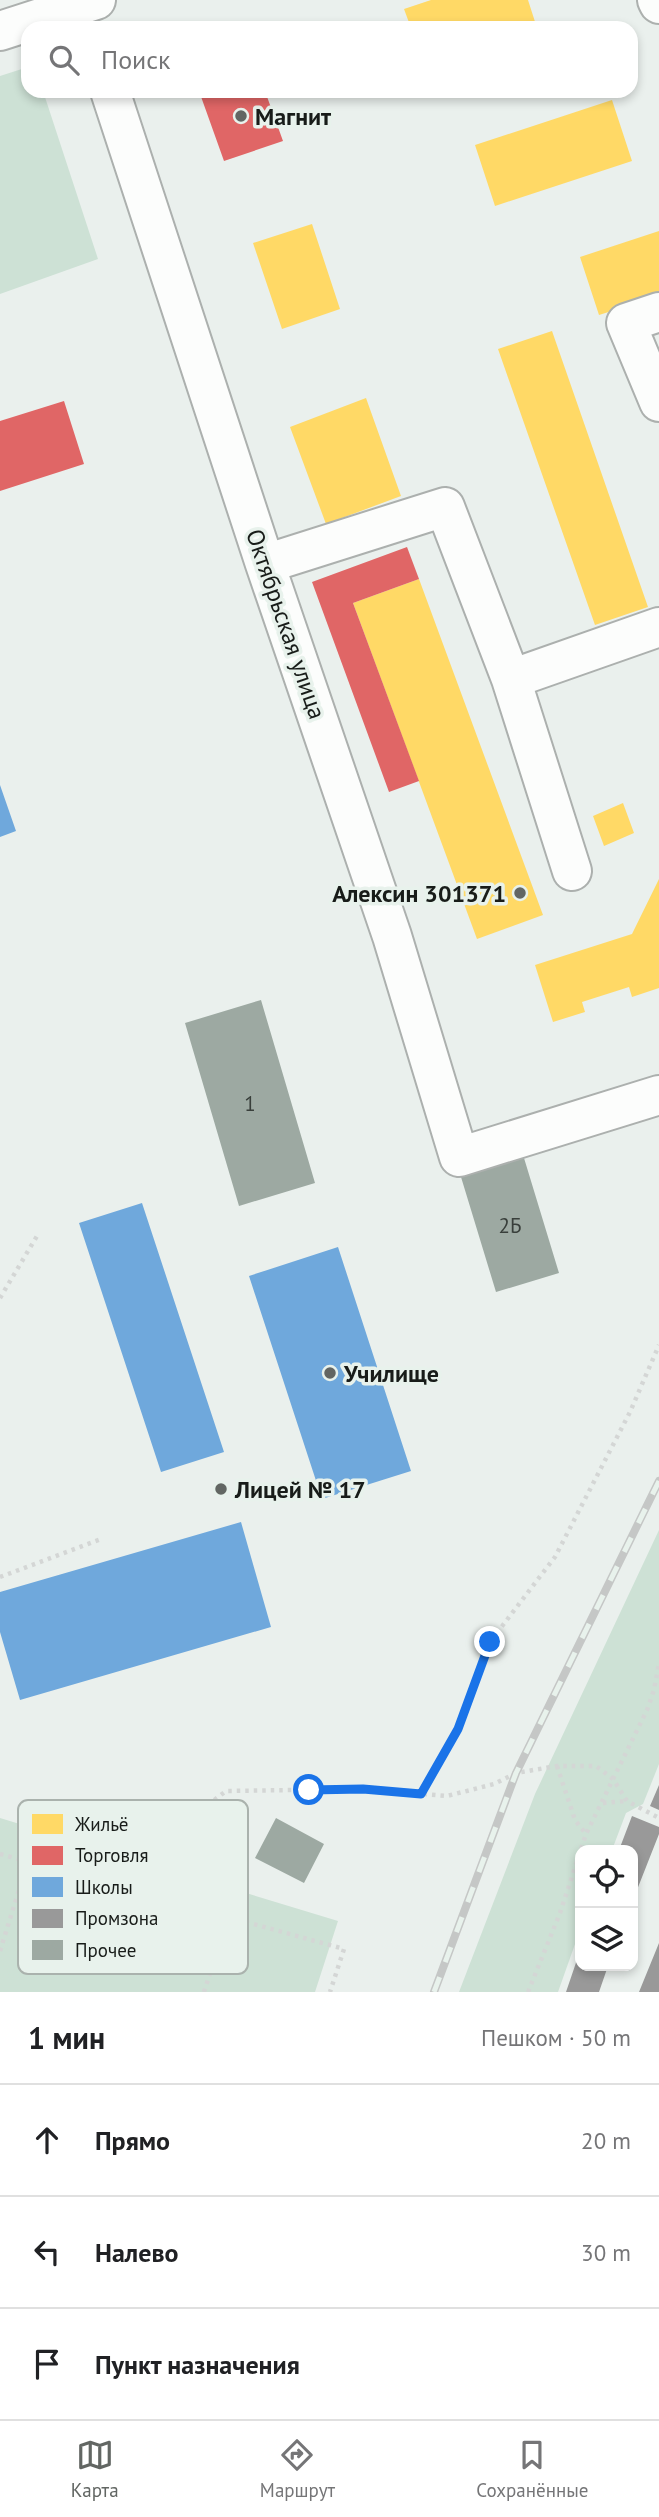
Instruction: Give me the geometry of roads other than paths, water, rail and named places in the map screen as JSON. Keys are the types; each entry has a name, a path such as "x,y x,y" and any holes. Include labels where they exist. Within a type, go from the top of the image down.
{"street":[{"path":"38,21 87,8"},
{"path":"0,31 21,25"},
{"name":"Октябрьская улица","path":"112,98 265,564 392,936 459,1157 659,1096"},
{"path":"659,312 626,323 659,402"},
{"path":"265,564 445,507 511,679 572,871"},
{"path":"511,679 659,627"}],"railway":[{"path":"434,1992 516,1773 659,1481"}],"place":[{"name":"Магнит","path":"241,116"},
{"name":"Алексин 301371","path":"520,893"},
{"name":"Училище","path":"330,1373"},
{"name":"Лицей № 17","path":"221,1489"}]}
